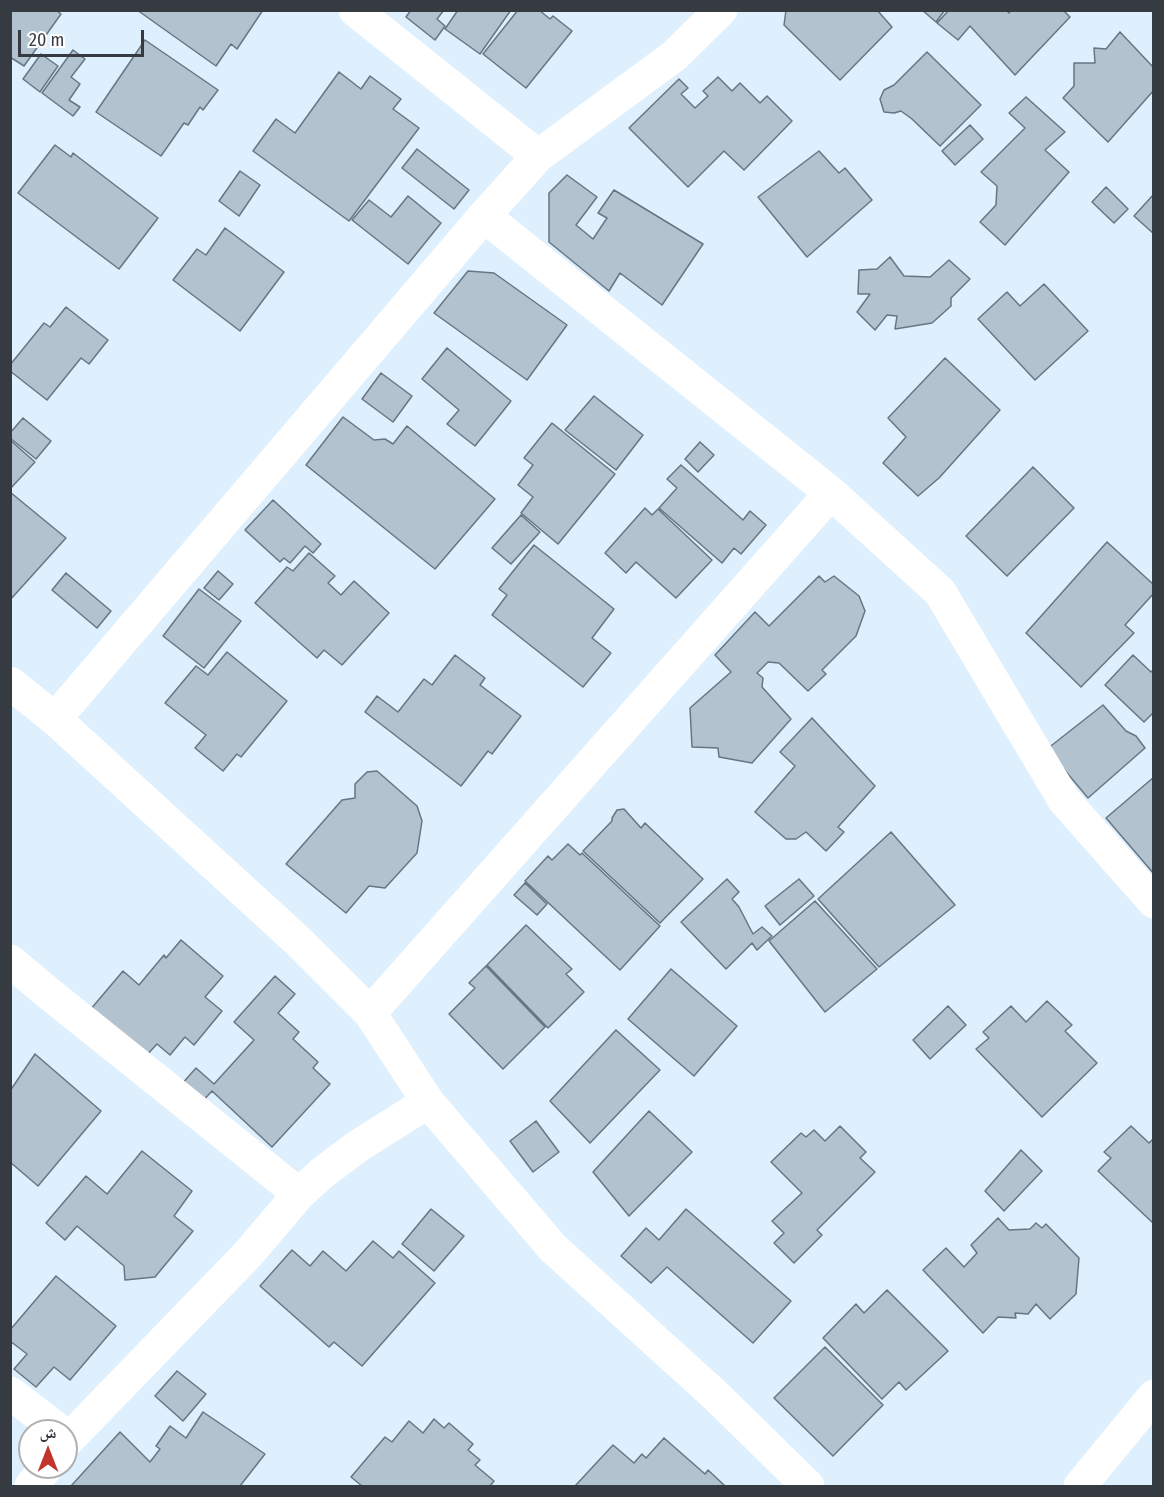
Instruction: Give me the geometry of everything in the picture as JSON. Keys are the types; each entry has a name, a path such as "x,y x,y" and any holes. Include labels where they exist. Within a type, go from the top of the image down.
{"street":[{"path":"355,10 538,156"},
{"path":"55,719 484,216 538,156 674,56 721,10"},
{"path":"484,216 831,493 940,592 1064,800 1154,902"},
{"path":"370,1013 831,493"},
{"path":"10,683 55,719 298,941 370,1013 428,1102 553,1248 715,1395 802,1485"},
{"path":"10,961 299,1194"},
{"path":"78,1424 248,1254 299,1194 358,1146 428,1102"},
{"path":"10,1393 42,1419"},
{"path":"1080,1486 1154,1396"}],"building":[{"path":"10,10 56,10 61,14 24,66 10,57"},
{"path":"137,10 263,10 237,49 231,44 216,66"},
{"path":"411,10 444,10 437,19 445,26 435,40 406,17"},
{"path":"458,10 511,10 480,54 445,29"},
{"path":"518,10 539,10 550,19 553,16 572,31 526,88 483,54"},
{"path":"786,10 877,10 892,27 840,80 784,25"},
{"path":"922,10 945,10 936,22"},
{"path":"949,10 1006,10 1009,13 1011,10 1063,10 1070,17 1015,75 970,26 958,40 937,23"},
{"path":"1120,32 1154,68 1154,90 1108,142 1063,98 1074,86 1074,63 1095,63 1094,48 1106,49"},
{"path":"145,40 218,90 203,110 200,107 188,125 184,123 161,156 96,112"},
{"path":"73,50 85,59 71,77 80,84 69,100 80,107 73,116 42,93"},
{"path":"927,52 981,105 940,146 901,111 884,112 880,99 884,90 894,85"},
{"path":"41,54 58,66 40,92 23,79"},
{"path":"339,72 361,89 370,76 401,99 393,109 419,128 349,221 253,151 276,119 295,133"},
{"path":"718,77 732,91 740,83 760,103 767,96 792,121 744,170 724,151 688,187 629,128 679,79 688,88 681,94 695,108 708,96 703,91"},
{"path":"1026,97 1065,132 1045,150 1069,172 1005,245 980,222 996,205 997,186 981,172 1025,128 1009,113"},
{"path":"970,125 983,139 955,165 942,151"},
{"path":"55,145 71,157 73,153 158,218 119,269 18,193"},
{"path":"417,149 469,190 454,209 402,168"},
{"path":"819,151 839,173 845,168 872,200 807,257 758,197"},
{"path":"240,171 260,185 239,216 219,201"},
{"path":"567,175 597,197 576,225 593,239 607,218 598,213 614,190 703,244 662,305 620,273 609,291 549,242 549,193"},
{"path":"1106,187 1128,209 1114,223 1092,202"},
{"path":"1154,194 1154,234 1134,216"},
{"path":"408,196 441,223 408,264 352,220 369,200 391,217"},
{"path":"225,228 284,272 240,331 173,280 197,249 206,255"},
{"path":"890,257 904,276 930,277 949,260 970,279 951,298 951,306 932,323 895,329 897,316 887,315 875,330 857,312 870,294 858,294 859,270 877,269"},
{"path":"468,271 494,273 567,325 527,380 434,313"},
{"path":"1044,284 1088,331 1035,380 978,319 1007,292 1020,306"},
{"path":"66,307 108,340 89,364 81,358 47,400 10,371 10,365 44,323 50,327"},
{"path":"447,348 511,401 475,446 447,424 459,410 422,379"},
{"path":"945,358 1000,410 939,478 918,496 883,463 906,437 888,418"},
{"path":"381,373 412,396 393,422 362,399"},
{"path":"594,396 643,435 616,470 565,430"},
{"path":"343,417 374,440 385,439 393,444 407,426 495,499 435,569 306,465"},
{"path":"23,418 51,441 36,459 10,438 10,433"},
{"path":"552,423 615,474 558,544 521,513 533,497 518,485 533,465 524,458"},
{"path":"10,440 35,462 10,489"},
{"path":"700,442 714,455 698,472 685,459"},
{"path":"681,465 743,520 750,511 766,525 741,554 734,548 722,563 659,508 677,488 667,479"},
{"path":"1033,467 1074,508 1007,576 966,536"},
{"path":"10,492 66,538 10,600"},
{"path":"273,500 321,544 313,553 305,546 290,563 284,558 280,562 245,530"},
{"path":"645,508 652,515 658,509 712,560 676,598 636,562 626,573 605,553"},
{"path":"521,515 540,532 511,564 492,548"},
{"path":"1107,542 1154,585 1154,593 1125,625 1134,633 1081,687 1026,633"},
{"path":"534,545 614,609 592,638 611,653 583,687 492,615 507,595 499,589"},
{"path":"309,553 335,576 328,583 341,595 354,581 389,613 342,665 324,650 317,658 255,603 287,567 293,571"},
{"path":"218,571 233,584 219,600 204,588"},
{"path":"66,573 111,611 97,628 52,590"},
{"path":"819,576 825,582 834,576 859,596 865,611 856,636 822,670 826,674 808,691 779,663 768,662 757,673 763,678 762,687 791,719 752,763 719,757 718,748 692,747 690,708 731,672 715,655 755,612 769,626"},
{"path":"199,589 241,621 204,668 163,636"},
{"path":"227,652 287,701 241,757 237,754 223,771 195,748 206,735 165,703 196,666 208,675"},
{"path":"455,655 485,678 480,685 521,716 492,754 488,751 461,786 365,712 377,696 398,712 424,679 432,685"},
{"path":"1133,655 1151,672 1154,669 1154,712 1144,722 1105,685"},
{"path":"1103,705 1126,731 1136,736 1145,748 1088,798 1047,749"},
{"path":"812,718 875,786 838,827 844,832 826,851 806,832 796,839 786,839 755,812 795,766 780,752"},
{"path":"377,771 417,806 422,821 417,853 385,888 369,886 346,913 286,864 342,800 355,798 355,784 367,772"},
{"path":"1154,777 1154,874 1106,818"},
{"path":"624,809 641,828 645,823 703,879 660,923 583,851 612,821 617,810"},
{"path":"891,832 955,905 879,967 818,899"},
{"path":"568,844 580,855 582,853 660,926 620,970 525,881 548,856 552,860"},
{"path":"727,879 739,892 732,899 739,907 753,934 762,927 772,936 757,950 752,943 726,969 681,922"},
{"path":"799,879 814,896 780,925 765,906"},
{"path":"525,883 547,904 537,915 514,895"},
{"path":"815,901 877,969 825,1012 769,941"},
{"path":"526,925 572,969 566,974 584,992 548,1028 487,965"},
{"path":"181,940 223,976 205,997 222,1011 194,1045 185,1037 170,1055 157,1044 145,1057 90,1010 123,971 139,985 164,955 166,958"},
{"path":"486,966 545,1027 503,1069 449,1014 475,988 469,983"},
{"path":"671,969 737,1026 694,1076 628,1019"},
{"path":"275,976 295,994 278,1013 299,1032 293,1039 318,1062 313,1068 330,1084 272,1147 212,1091 200,1104 180,1086 196,1068 214,1084 254,1040 234,1022"},
{"path":"1047,1001 1072,1025 1065,1031 1097,1063 1042,1117 976,1049 989,1038 983,1032 1011,1006 1026,1022"},
{"path":"948,1006 966,1025 930,1059 913,1040"},
{"path":"616,1030 660,1070 590,1143 550,1101"},
{"path":"35,1054 101,1111 38,1186 10,1162 10,1091"},
{"path":"649,1111 692,1152 629,1216 593,1172"},
{"path":"536,1121 559,1152 533,1172 510,1141"},
{"path":"840,1126 866,1152 860,1158 875,1172 817,1230 822,1235 794,1263 774,1243 784,1233 772,1221 802,1193 771,1162 801,1133 806,1137 814,1130 825,1141"},
{"path":"1131,1126 1149,1143 1154,1138 1154,1224 1098,1171 1111,1158 1104,1152"},
{"path":"1021,1150 1042,1171 1004,1211 985,1191"},
{"path":"142,1151 192,1191 174,1216 193,1231 155,1277 125,1280 124,1266 77,1226 65,1240 46,1223 86,1176 107,1194"},
{"path":"431,1209 464,1236 434,1271 402,1244"},
{"path":"686,1209 791,1301 753,1343 667,1267 651,1283 621,1256 646,1228 659,1240"},
{"path":"998,1218 1009,1230 1030,1229 1036,1223 1042,1228 1046,1224 1079,1258 1076,1294 1050,1319 1036,1304 1028,1314 1015,1313 1016,1318 998,1317 983,1333 923,1270 946,1248 964,1267 977,1253 971,1245"},
{"path":"373,1241 393,1258 399,1251 435,1283 362,1366 334,1342 329,1347 260,1286 292,1250 310,1266 323,1251 346,1271"},
{"path":"56,1276 116,1326 70,1380 54,1367 36,1387 14,1369 27,1354 10,1341 10,1330"},
{"path":"887,1290 948,1351 906,1390 899,1382 882,1399 823,1338 856,1304 864,1313"},
{"path":"825,1347 883,1405 833,1456 774,1398"},
{"path":"177,1371 206,1394 183,1421 155,1396"},
{"path":"203,1412 265,1454 240,1486 71,1486 120,1432 150,1462 160,1449 156,1446 170,1426 186,1438"},
{"path":"434,1419 444,1428 449,1423 473,1444 468,1450 480,1460 475,1465 494,1481 490,1486 362,1486 351,1477 385,1437 392,1442 409,1421 423,1433"},
{"path":"664,1438 705,1474 708,1470 724,1485 575,1486 613,1445 634,1463 642,1454 646,1458"}]}
